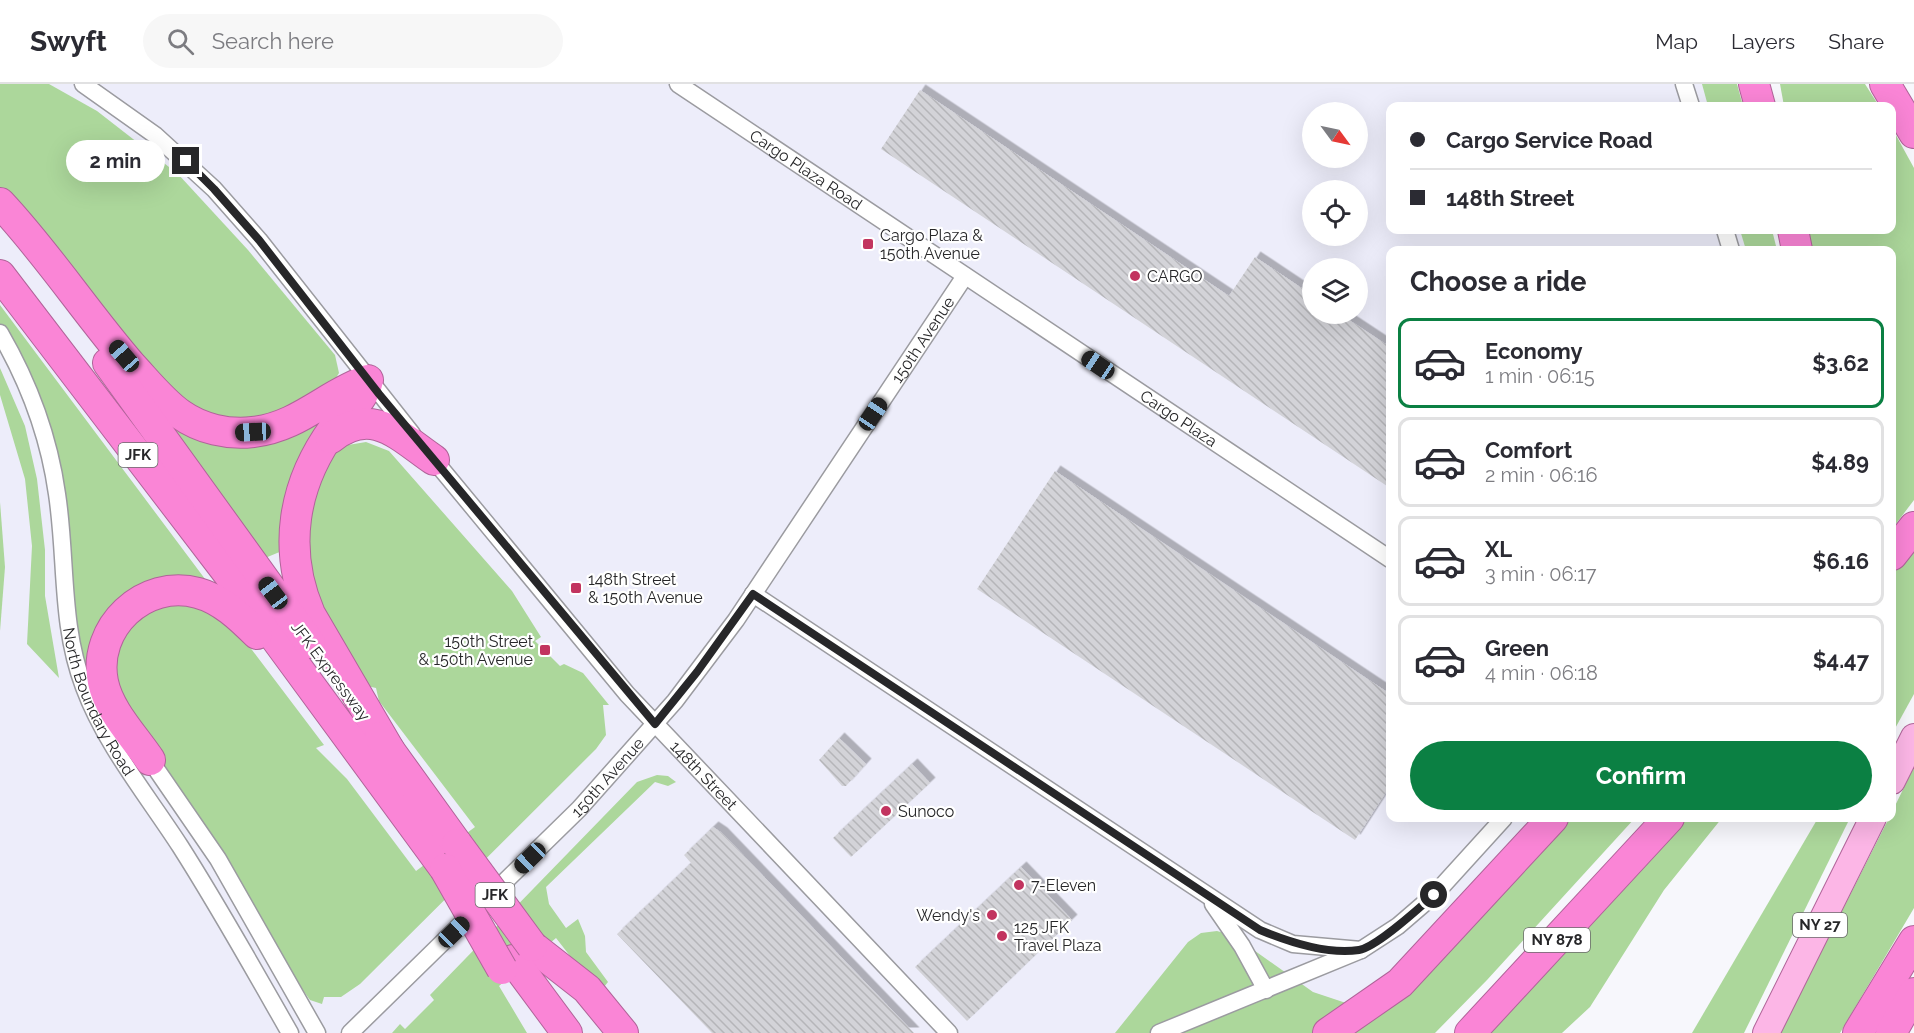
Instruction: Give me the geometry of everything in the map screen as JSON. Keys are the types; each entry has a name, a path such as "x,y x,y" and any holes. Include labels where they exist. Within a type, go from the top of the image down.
{"highway":[{"path":"1754,84 1759,102"},
{"path":"1770,84 1773,102"},
{"path":"1885,84 1896,102"},
{"path":"1896,103 1914,133"},
{"path":"0,203 143,378 179,413 198,424 239,433 269,429 314,410 346,388 368,380"},
{"name":"JFK Expressway","path":"0,223 25,252 94,344 160,439 390,751 447,857"},
{"name":"JFK Expressway","path":"0,275 327,708 447,857"},
{"path":"368,380 365,395 338,422 320,448 308,472 297,507 294,548 299,583 316,625 390,751"},
{"path":"320,448 346,427 370,423 394,432 434,460"},
{"path":"1896,550 1914,527"},
{"path":"150,760 108,696 101,661 105,642 119,618 134,603 164,591 198,593 227,608 247,623 327,708"},
{"path":"1328,1033 1400,983 1549,822"},
{"path":"1644,846 1661,822"},
{"name":"NY 878","path":"1470,1033 1666,822"},
{"path":"447,857 567,1033"},
{"path":"1858,1033 1914,941"},
{"path":"516,958 541,1033"},
{"path":"516,958 597,1033"},
{"path":"516,958 587,989 623,1033"},
{"path":"1891,1033 1914,993"}],"main road":[{"path":"1896,772 1914,737"},
{"name":"NY 27","path":"1766,1033 1871,822"}],"street":[{"name":"148th Street","path":"83,84 155,135 214,189 259,240 368,380 655,724 949,1033"},
{"name":"Cargo Plaza Road","path":"678,84 965,276"},
{"path":"1684,84 1690,102"},
{"name":"Cargo Plaza","path":"965,276 1386,556"},
{"name":"150th Avenue","path":"350,1033 565,823 655,724 697,672 753,594 965,276"},
{"name":"North Boundary Road","path":"0,333 22,375 47,441 57,496 69,626 84,686 134,779 220,909 290,1033"},
{"path":"753,594 1260,930 1293,944 1361,950"},
{"name":"North Boundary Road","path":"150,760 229,876 317,1033"},
{"path":"1159,1033 1361,950 1398,926 1434,895 1500,822"},
{"path":"1208,897 1242,946 1266,990"}],"shaded area":[{"path":"0,84 1712,84 1717,102 1386,102 1386,234 1753,234 1757,246 1386,246 1386,822 1582,822 1387,1033 0,1033"}],"green space":[{"path":"0,84 49,84 97,111 178,174 248,250 335,355 339,373 328,391 249,425 172,402 0,200"},
{"path":"1702,84 1737,84 1742,102 1707,102"},
{"path":"1780,84 1865,84 1876,102 1783,102"},
{"path":"1896,135 1914,168 1914,500 1896,524 1896,246 1809,246 1806,234 1896,234"},
{"path":"1741,234 1773,234 1776,246 1745,246"},
{"path":"0,305 214,591 156,583 90,677 75,646 61,499 0,328"},
{"path":"0,368 25,426 37,479 45,550 45,596 59,678 27,644 32,546 25,479 0,395"},
{"path":"343,404 282,551 265,558 162,411 188,429"},
{"path":"366,442 389,451 512,591 541,637 535,641 560,666 564,664 583,673 609,705 603,705 606,735 596,749 360,984 341,997 324,997 322,1004 310,1000 297,982 114,697 116,640 140,611 175,600 212,611 243,638 324,745 316,748 347,779 416,871 475,827 379,701 376,688 367,686 318,612 303,527 324,461 342,446"},
{"path":"0,502 5,567 0,631"},
{"path":"1914,543 1914,694 1896,727 1896,566"},
{"path":"1914,767 1914,908 1840,1033 1780,1033 1887,822 1896,822 1896,804"},
{"path":"657,775 668,776 676,782 668,786 655,782 546,887 549,904 566,928 578,919 585,936 586,952 608,982 599,993 556,938 499,986 527,1033 392,1033 400,1024 405,1029 434,1000 430,995 637,782"},
{"path":"1565,822 1631,822 1487,980 1435,1033 1115,1033 1188,942 1201,933 1217,931 1234,936 1313,992 1349,1004 1389,998 1441,961"},
{"path":"1679,822 1719,822 1664,890 1590,1007 1562,1033 1486,1033"},
{"path":"1816,822 1848,822 1744,1033 1692,1033"}],"building":[{"name":"CARGO","path":"920,90 1229,296 1255,257 1302,288 1302,324 1355,324 1386,344 1386,485 881,149"},
{"path":"1055,471 1386,691 1386,792 1355,840 977,589"},
{"path":"839,738 866,764 846,786 842,786 819,760"},
{"path":"912,764 930,783 851,857 833,838"},
{"path":"713,827 722,833 914,1033 712,1033 617,934 691,863 684,855"},
{"name":"125 JFK Travel Plaza","path":"1021,867 1072,920 967,1021 915,967"}],"place":[{"name":"Cargo Plaza & 150th Avenue","path":"868,244"},
{"name":"CARGO","path":"1135,276"},
{"name":"148th Street & 150th Avenue","path":"576,588"},
{"name":"150th Street & 150th Avenue","path":"545,650"},
{"name":"Sunoco","path":"886,811"},
{"name":"7-Eleven","path":"1019,885"},
{"name":"Wendy's","path":"992,915"},
{"name":"125 JFK Travel Plaza","path":"1002,936"}],"route":[{"path":"186,161 259,240 379,394 655,724 697,672 753,594 1225,909 1260,930 1293,944 1361,950 1398,926 1434,895"}]}
